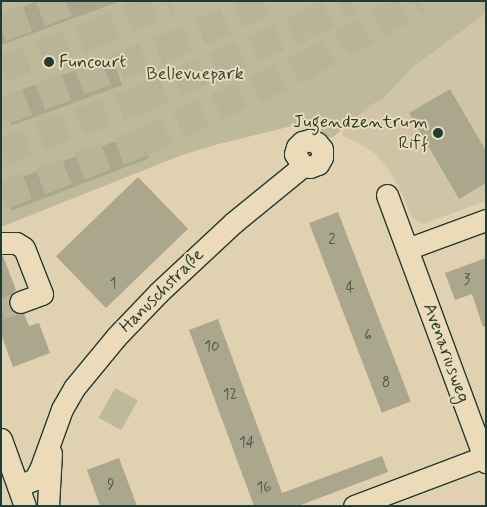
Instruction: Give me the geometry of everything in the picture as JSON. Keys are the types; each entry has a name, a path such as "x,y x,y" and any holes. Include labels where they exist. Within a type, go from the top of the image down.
{"street":[{"name":"Hanuschstraße","path":"18,486 35,479 62,409 74,388 116,337 198,254 303,166"},
{"name":"Avenariusweg","path":"354,506 485,460 387,195"},
{"path":"407,249 486,220"},
{"path":"1,243 16,243 24,248 42,294 20,302"},
{"path":"1,440 25,506"},
{"name":"Hanuschstraße","path":"48,506 51,440"}],"shaded area":[{"path":"486,13 486,201 423,224 412,218 389,170 376,154 355,141 342,136 343,129 373,104 382,100 412,68"}],"green space":[{"name":"Bellevuepark","path":"1,1 486,1 486,13 412,68 382,100 373,104 333,137 327,138 313,126 304,123 215,145 182,155 1,227"},
{"path":"115,388 138,401 121,430 99,418"}],"building":[{"path":"38,1 115,1 115,3 1,45 1,15"},
{"path":"112,57 122,85 11,126 1,97"},
{"path":"450,89 486,151 486,183 459,199 409,113"},
{"path":"139,132 149,158 12,211 2,185"},
{"path":"138,177 188,229 106,308 56,256"},
{"path":"338,212 411,402 382,413 309,223"},
{"path":"1,256 3,256 16,290 8,299 8,307 17,314 24,314 29,326 39,323 50,353 13,367 1,334"},
{"path":"486,258 486,326 483,327 472,294 455,300 445,273"},
{"path":"218,319 282,493 382,456 388,472 298,506 254,506 189,330"},
{"path":"119,458 137,506 100,506 87,470"}],"tunnel":[{"path":"1,28 72,1"},
{"path":"1,69 89,36 169,1"},
{"path":"1,112 162,50 269,1"},
{"path":"1,152 138,100 303,27 349,1"},
{"path":"1,196 141,143 305,65 419,1"},
{"path":"1,309 20,302"}],"place":[{"name":"Funcourt","path":"49,62"},
{"name":"Jugendzentrum Riff","path":"438,133"}]}
